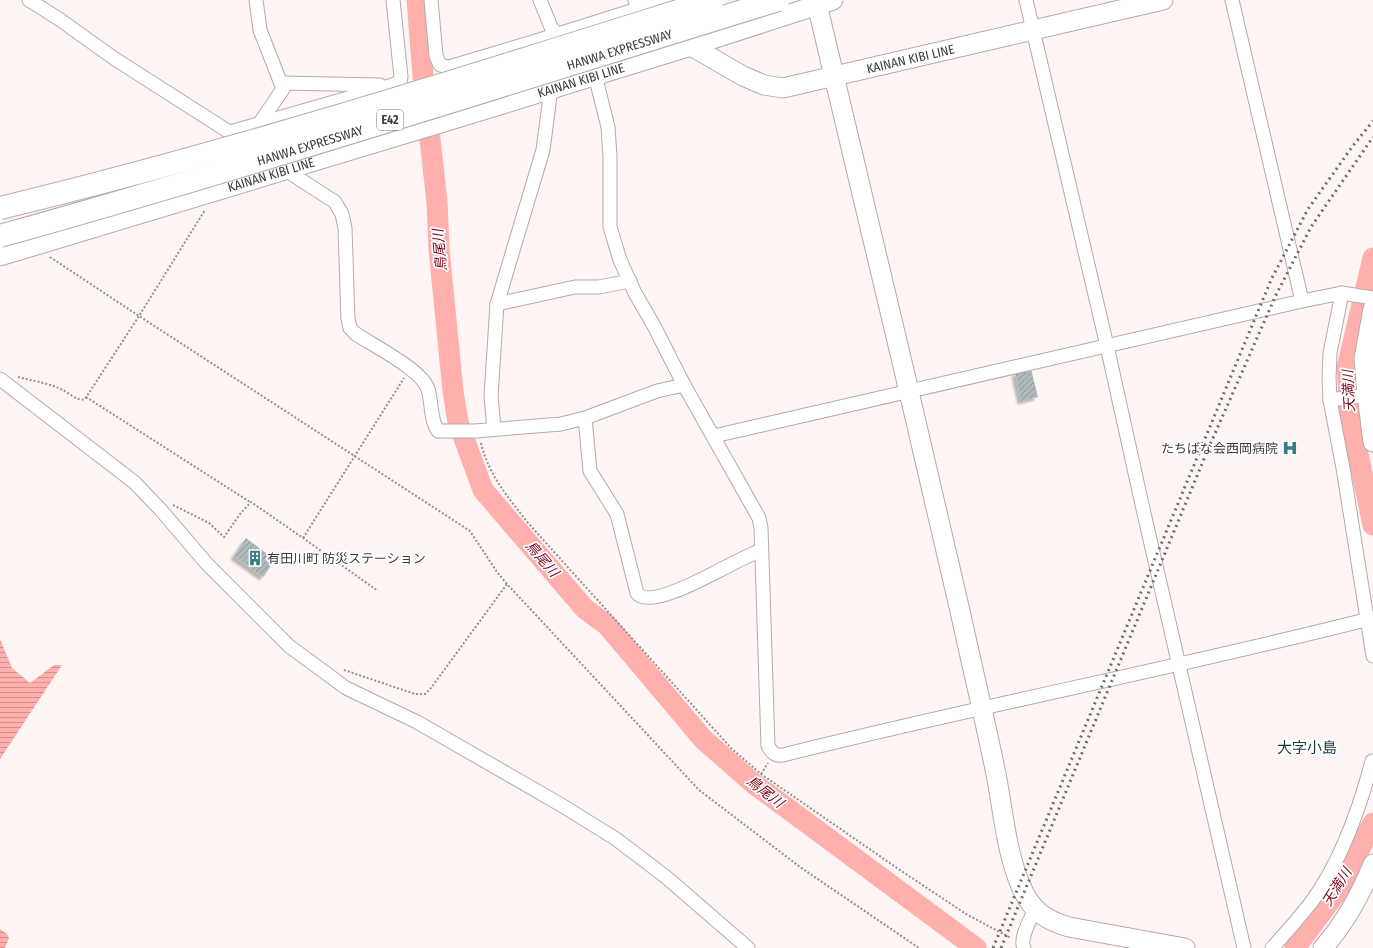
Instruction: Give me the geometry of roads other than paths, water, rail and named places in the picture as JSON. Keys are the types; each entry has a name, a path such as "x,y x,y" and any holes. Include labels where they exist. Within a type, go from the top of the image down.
{"highway":[{"name":"HANWA EXPRESSWAY","path":"0,208 165,166 282,133 510,64 713,0"},
{"name":"HANWA EXPRESSWAY","path":"0,236 262,159 778,0"}],"main road":[{"name":"KAINAN KIBI LINE","path":"0,256 32,245 444,122 691,46 742,76 764,85 784,88 1163,0"},
{"path":"642,3 691,46 822,2 834,77 910,392 981,708 1016,874 1026,897 1035,909 1045,918 1058,924 1185,948"},
{"path":"1373,309 1364,359 1373,442"},
{"path":"1323,948 1358,896 1373,864"}],"street":[{"path":"29,0 59,19 115,59 230,132 335,202 342,214 345,228 348,319 350,328 356,334 420,376 428,389 434,424 438,431 478,430 561,424 585,418 657,391 684,385"},
{"path":"256,0 260,30 282,83 283,89 260,124"},
{"path":"230,132 400,82 402,77 393,0"},
{"path":"431,0 436,56 440,65 443,66 455,66 556,35 642,3 666,0"},
{"path":"540,0 549,24 556,35 563,42 575,81"},
{"path":"1026,0 1107,346 1244,948"},
{"path":"1232,0 1302,301"},
{"path":"595,75 608,127 610,156 610,227 620,260 684,385 759,518 768,746 773,754 777,756 783,755 1370,619"},
{"path":"282,83 382,85 386,87"},
{"path":"494,429 491,396 497,304 543,150 550,89"},
{"path":"497,304 575,287 599,288 630,281"},
{"path":"1342,293 1330,353 1330,400 1370,619 1373,656"},
{"path":"714,436 1302,301 1342,293 1373,298"},
{"path":"0,379 134,482 160,508 207,564 288,646 346,688 417,722 563,806 616,839 666,877 748,948"},
{"path":"1330,400 1367,395"},
{"path":"585,418 590,471 617,514 638,595 646,597 674,591 703,579 761,550"},
{"path":"1272,948 1310,903 1327,877 1350,831 1364,795 1373,761"},
{"path":"1023,946 1023,938 1035,909"}],"waterway":[{"name":"鳥尾川","path":"417,0 423,76 437,202 439,249 453,391 458,422 483,490 585,609 607,625 703,739 753,783 976,948"},
{"name":"天満川","path":"1373,258 1347,368 1350,417 1373,525"},
{"name":"天満川","path":"1295,948 1339,889 1373,823"}],"railway":[{"path":"993,948 1271,280 1308,209 1352,147 1373,121"},
{"path":"1001,948 1209,447 1276,295 1311,227 1373,137"}],"place":[{"name":"たちばな会西岡病院","path":"1290,448"},
{"name":"有田川町 防災ステーション","path":"255,558"}],"district":[{"name":"大字小島","path":"1307,748"}]}
